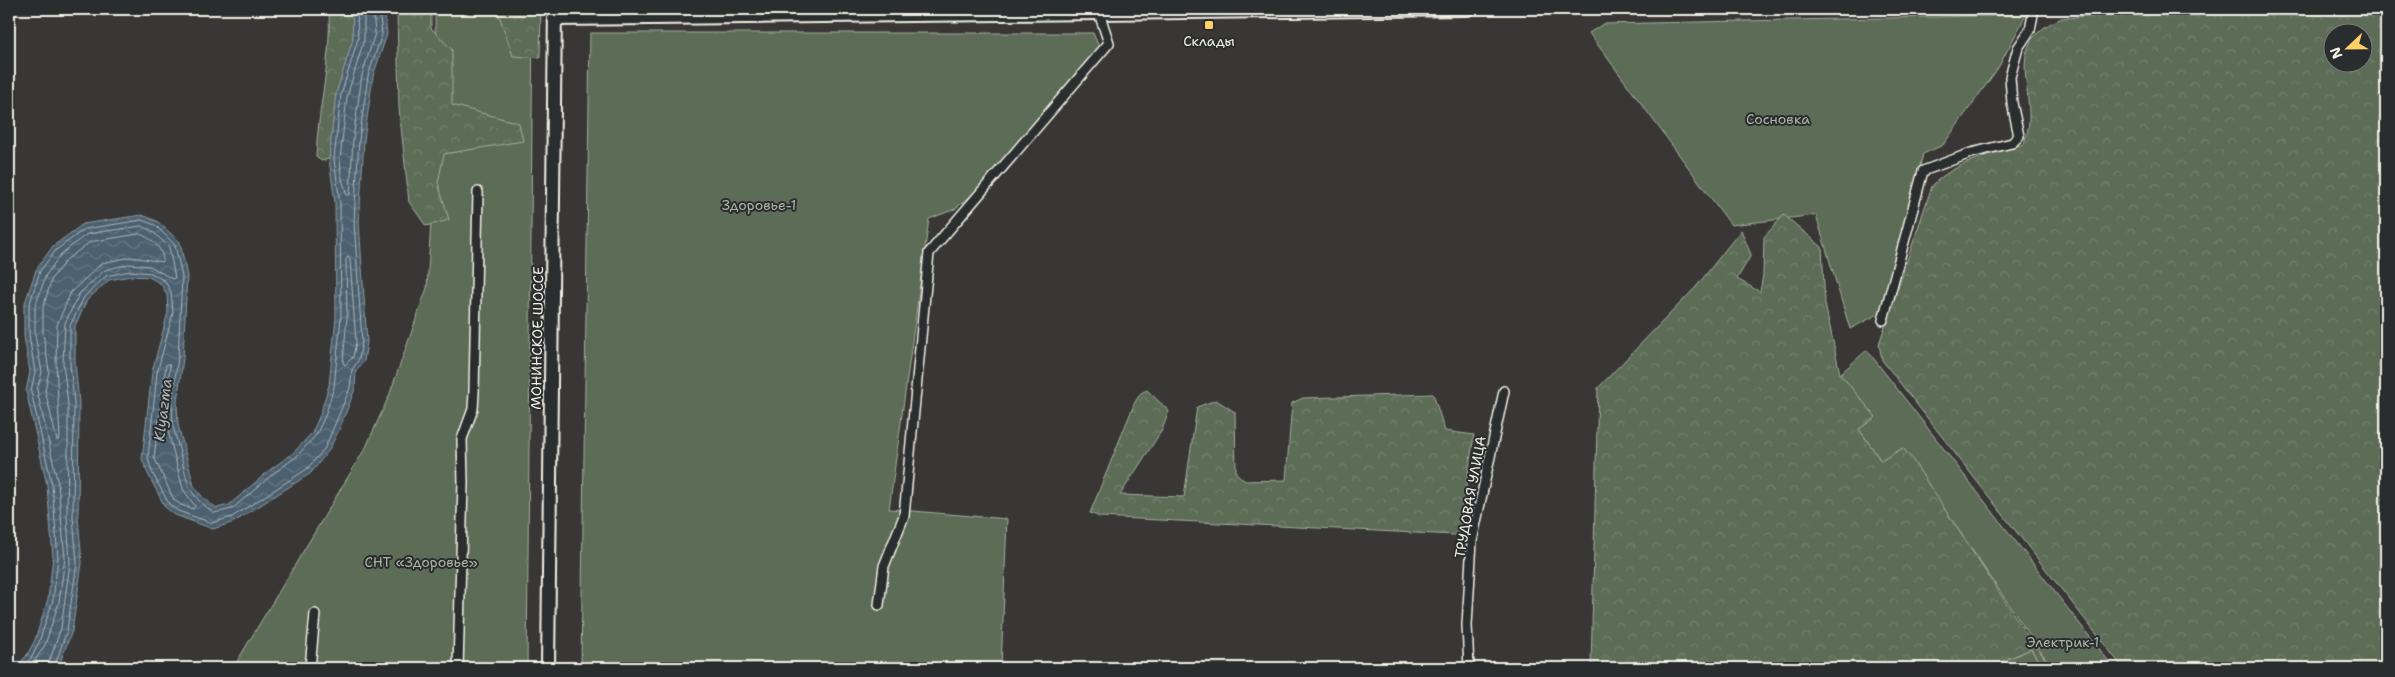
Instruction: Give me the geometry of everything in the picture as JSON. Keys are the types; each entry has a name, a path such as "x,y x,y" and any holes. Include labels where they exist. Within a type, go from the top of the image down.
{"main road":[{"path":"554,14 1099,13 1468,9"},
{"name":"МОНИНСКОЕ ШОССЕ","path":"548,668 554,14"}],"street":[{"path":"1882,320 1923,171 1971,153 2012,143 2020,136 2012,102 2010,77 2018,48 2030,30 2034,9"},
{"path":"879,605 884,566 904,516 929,253 1109,43 1099,13"},
{"path":"458,668 463,483 461,449 464,430 472,409 474,392 478,192"},
{"name":"ТРУДОВАЯ УЛИЦА","path":"1469,668 1467,625 1472,541 1504,390"},
{"path":"310,668 315,614"}],"green space":[{"path":"329,9 352,9 353,39 336,94 329,159 321,161 316,156 329,46"},
{"path":"397,9 431,9 431,28 452,50 452,105 519,123 523,141 444,154 438,183 449,220 426,226 409,202 399,108"},
{"name":"СНТ «Здоровье»","path":"435,9 533,9 527,668 233,668 366,447 389,396 427,288 436,138"},
{"path":"497,9 541,9 540,58 513,56"},
{"path":"2174,9 2386,9 2386,668 2123,668 1882,360 1879,344 1932,186 1952,170 1975,160 2024,144 2029,121 2025,61 2034,37 2045,27 2062,18"},
{"name":"Сосновка","path":"2026,15 1998,68 1943,145 1923,154 1884,311 1850,329 1816,215 1731,225 1589,33 1603,24"},
{"name":"Здоровье-1","path":"590,33 1093,33 1099,47 973,194 955,209 929,219 889,509 1007,519 1001,668 581,667"},
{"path":"1784,215 1822,247 1825,304 1840,374 1876,417 1859,429 1881,461 1903,448 1912,459 2027,635 2052,668 2043,668 2031,649 1987,668 1591,668 1598,388 1696,287 1741,230 1751,255 1737,279 1760,292 1763,275 1764,237"},
{"name":"Электрик-1","path":"1867,350 2114,668 2052,668 1903,448 1881,461 1859,429 1875,417 1840,374"},
{"path":"1147,390 1169,411 1162,430 1120,495 1184,497 1197,407 1216,400 1235,412 1236,473 1245,481 1286,480 1292,403 1303,398 1433,394 1445,431 1474,435 1459,532 1455,535 1100,517 1090,513 1135,402 1141,393"},
{"path":"2031,649 2043,668 1987,668"}],"water":[{"name":"Klyazma","path":"352,9 384,9 387,34 373,76 364,140 359,222 367,342 364,361 356,371 355,389 329,450 311,473 234,522 213,529 175,515 165,507 142,459 152,372 168,312 167,295 161,284 149,277 130,276 109,280 87,300 75,326 75,362 79,403 78,517 82,563 72,631 58,668 16,668 27,655 35,640 48,599 53,557 47,485 26,391 30,372 24,336 24,306 36,270 53,246 83,224 142,215 157,221 180,242 187,276 183,358 177,402 178,425 194,486 204,499 217,508 229,505 271,469 292,454 312,433 320,415 329,385 336,317 335,203 329,159 336,94 353,39"}],"place":[{"name":"Склады","path":"1209,25"}]}
